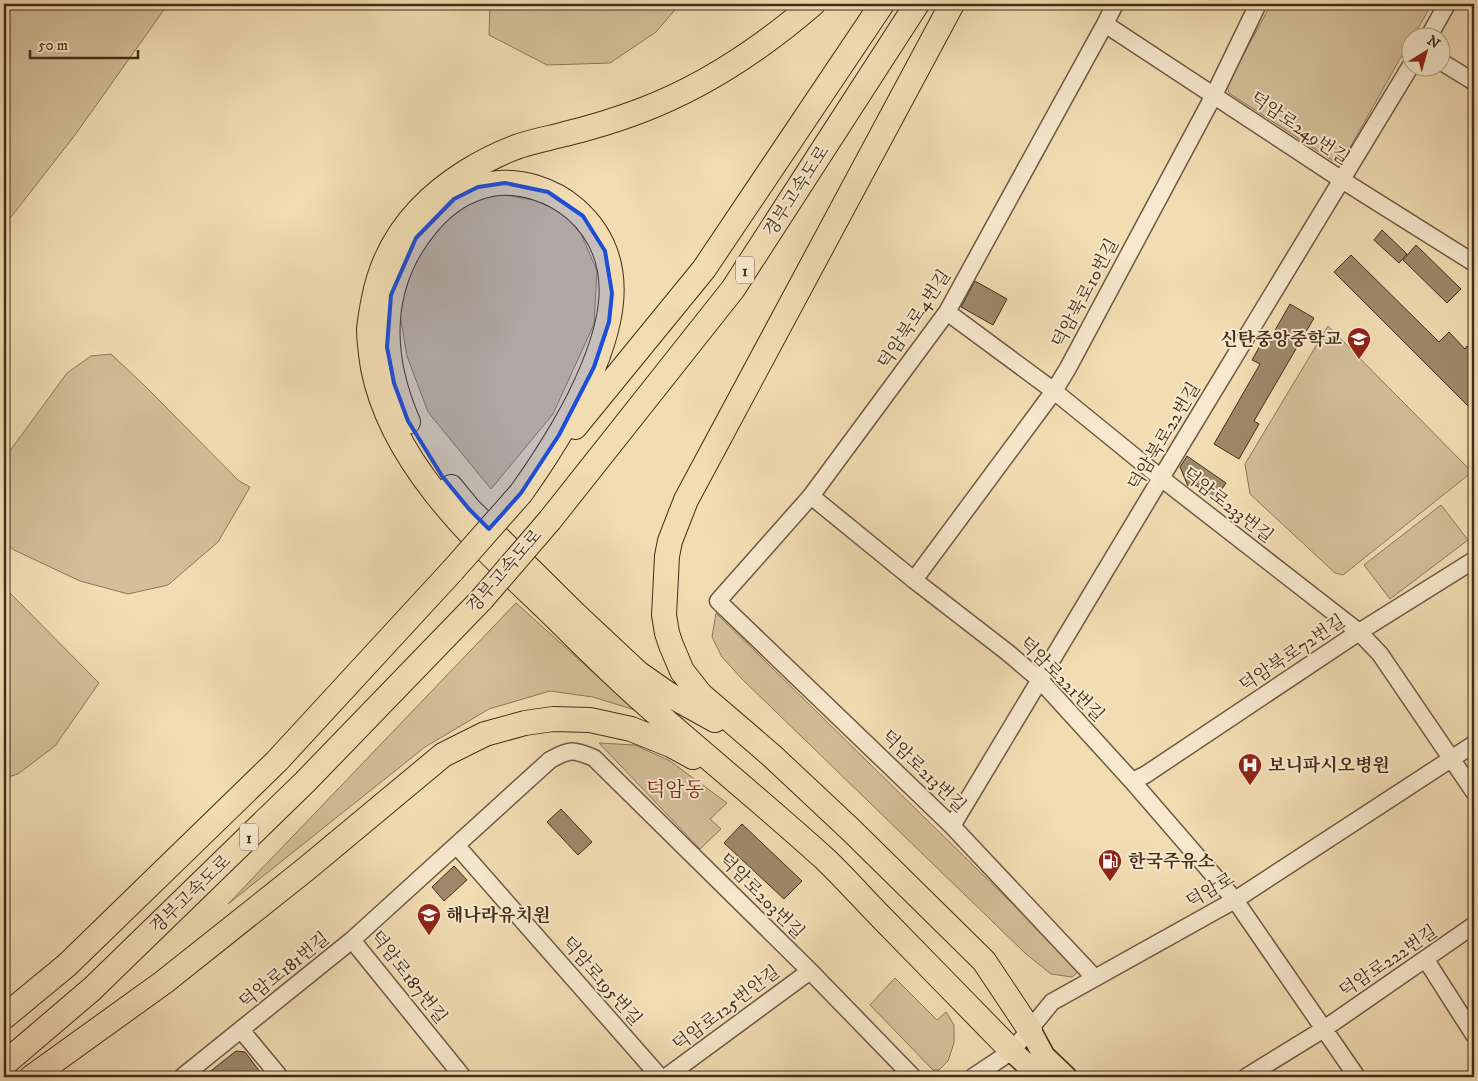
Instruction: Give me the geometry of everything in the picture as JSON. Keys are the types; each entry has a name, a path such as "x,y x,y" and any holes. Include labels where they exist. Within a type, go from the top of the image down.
{"highway":[{"path":"813,4 764,43 676,96 611,121 509,150 484,162 430,199 410,220 383,263 375,292 369,331 376,381 387,414 406,450 446,506 484,548 618,679 826,860 1012,1051"},
{"name":"경부고속도로","path":"4,1017 67,964 270,767 453,570 521,493 704,269 882,4"},
{"name":"경부고속도로","path":"4,1064 92,989 306,782 482,599 550,520 733,289 917,4"},
{"path":"952,4 686,500 670,541 665,576 664,615 667,633 682,671 700,694 772,755 984,961 1030,1030"},
{"path":"521,493 559,435 594,367 609,322 612,293 609,264 605,251 599,237 583,216 561,199 548,192 520,184 505,183 492,184 466,192 449,203 425,226 402,264 393,288 388,312 387,347 399,401 408,421 420,444 442,476 469,509 628,664 668,694 734,730 772,755"},
{"path":"32,1077 164,982 306,869 443,755 485,734 525,723 553,719 590,720 631,729 652,737 712,766 732,778"}],"main road":[{"path":"1030,1030 1044,1056 1066,1077"},
{"path":"1012,1051 1040,1077"}],"street":[{"name":"덕암북로4번길","path":"718,601 811,496 948,312 1115,4"},
{"name":"덕암북로10번길","path":"914,580 1054,391 1068,368 1214,95 1258,4"},
{"path":"1434,28 1448,4"},
{"name":"덕암로249번길","path":"1105,24 1342,180 1474,263"},
{"path":"1450,67 1474,82"},
{"name":"덕암북로22번길","path":"952,826 1403,78"},
{"name":"덕암로233번길","path":"948,312 1054,391 1161,478 1359,632 1380,654 1474,792"},
{"name":"덕암로221번길","path":"811,496 1040,680 1132,781 1235,900"},
{"name":"덕암북로72번길","path":"1132,781 1145,775 1359,632 1474,560"},
{"name":"덕암로213번길","path":"718,601 952,826 1095,978"},
{"name":"덕암로","path":"973,1077 1012,1051 1052,1002 1235,900 1474,744"},
{"name":"덕암로203번길","path":"457,846 550,760 562,754 576,751 594,758 810,970 913,1077"},
{"name":"덕암로187번길","path":"457,846 352,940 463,1077"},
{"name":"덕암로195번길","path":"457,846 660,1077"},
{"path":"1235,900 1357,1077"},
{"name":"덕암로222번길","path":"1246,1077 1324,1029 1474,925"},
{"name":"덕암로181번길","path":"280,1077 241,1030 352,940"},
{"path":"1426,960 1474,1034"},
{"name":"덕암로125번안길","path":"666,1077 810,970"},
{"path":"182,1077 241,1030"}],"highlighted area":[{"path":"505,183 548,192 583,216 605,251 612,293 609,322 594,367 559,435 521,493 489,529 469,509 442,476 408,421 394,383 387,347 391,295 416,238 454,199 478,187"}],"shaded area":[{"path":"4,4 168,4 75,135 4,226"},
{"path":"490,4 680,4 656,32 610,63 547,65 489,35"},
{"path":"1271,4 1432,4 1418,28 1400,28 1400,59 1343,160 1333,161 1229,93 1227,85"},
{"path":"495,193 544,202 576,222 597,271 594,324 553,414 491,489 428,412 407,356 399,309 417,255 454,210"},
{"path":"1328,326 1472,472 1343,575 1335,573 1250,494 1245,464"},
{"path":"111,354 239,481 250,487 218,542 168,585 128,594 80,581 14,550 4,542 4,459 67,373 91,356"},
{"path":"1441,505 1468,540 1390,599 1364,565"},
{"path":"4,587 99,683 55,746 18,774 4,778"},
{"path":"516,603 635,710 593,697 550,691 489,709 425,747 228,904"},
{"path":"716,613 1080,970 1072,977 1051,974 1026,954 742,679 722,657 712,637"},
{"path":"599,743 635,745 670,761 727,803 710,819 721,829 700,849"},
{"path":"895,978 937,1020 946,1012 954,1025 954,1043 948,1061 939,1070 933,1070 870,1005"}],"building":[{"path":"1382,230 1407,254 1399,263 1374,240"},
{"path":"1416,245 1461,289 1447,303 1403,260"},
{"path":"1351,255 1439,342 1449,332 1465,349 1467,346 1474,353 1474,412 1334,272"},
{"path":"975,281 1007,299 993,325 961,307"},
{"path":"1290,304 1314,318 1254,421 1259,424 1239,459 1214,444 1260,364 1252,360 1261,344 1266,346"},
{"path":"1187,456 1226,483 1215,499 1191,482 1188,486 1180,467"},
{"path":"561,809 592,842 578,855 547,822"},
{"path":"742,824 802,881 784,899 724,843"},
{"path":"454,866 467,880 444,901 432,887"},
{"path":"236,1051 245,1052 264,1077 203,1077"}],"place":[{"name":"신탄중앙중학교","path":"1359,360"},
{"name":"보니파시오병원","path":"1250,786"},
{"name":"한국주유소","path":"1110,882"},
{"name":"해나라유치원","path":"429,936"}],"district":[{"name":"덕암동","path":"675,789"}]}
